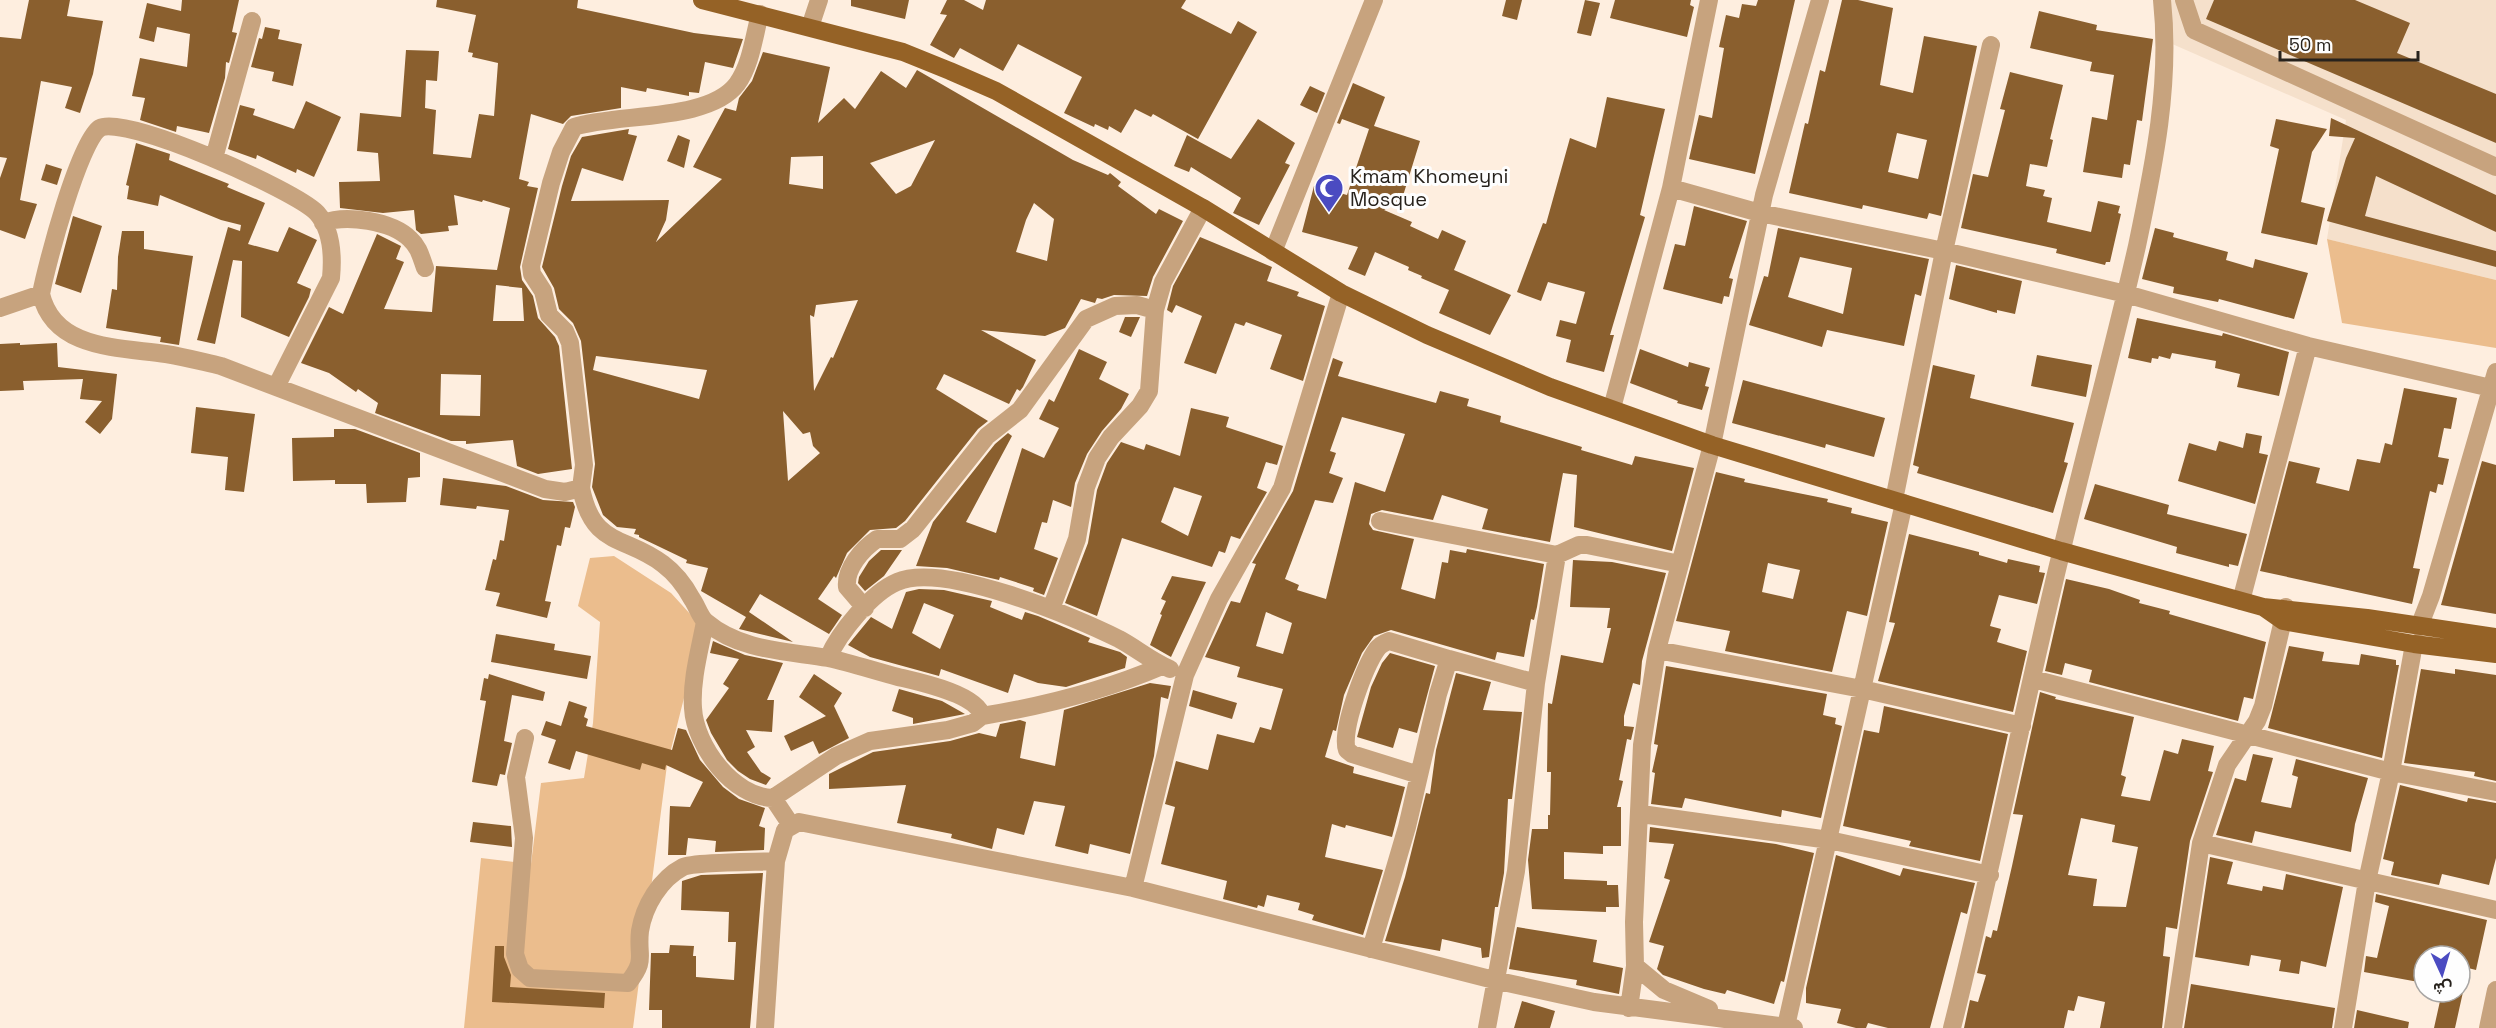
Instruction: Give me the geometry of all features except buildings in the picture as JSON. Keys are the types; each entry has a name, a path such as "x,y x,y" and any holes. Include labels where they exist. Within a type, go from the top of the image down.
{"main road":[{"path":"702,0 903,52 996,91 1203,208 1341,293 1495,366 1712,445 2061,551 2284,614 2416,636 2496,654"},
{"path":"2416,636 2496,637"}],"street":[{"path":"810,27 819,0"},
{"path":"1273,252 1374,0"},
{"path":"1612,408 1671,188 1709,0"},
{"path":"1629,1008 1635,966 1634,922 1641,814 1642,745 1657,650 1712,445 1760,213 1820,0"},
{"path":"1952,1028 1990,874 2061,551 2126,294 2153,172 2167,43 2162,0"},
{"path":"2184,0 2194,30 2496,166"},
{"path":"760,14 745,67 736,85 723,96 663,114 574,127 561,152 531,266 532,274 543,291 549,315 565,331 570,343 584,465 581,488 587,514 595,524 616,540 666,567 683,585 705,621 736,639 769,650 828,658 931,684 971,702 981,711 982,716"},
{"path":"213,158 252,21"},
{"path":"765,1028 776,861 782,836 791,825 799,822 1133,888 1494,980 1629,1008 1733,1018 1790,1027 1862,689 1899,502 1944,251 1991,45"},
{"path":"276,387 331,278 331,248 323,223 316,212 247,171 129,129 113,125 100,128 93,135 75,176 45,269 41,294 45,312 52,321 82,340 221,366 276,387 544,489 565,492 581,488"},
{"path":"1671,188 1760,213 1944,251 2126,294 2308,346 2493,380 2431,596 2416,636 2391,772 2367,881 2343,1028"},
{"path":"1051,609 1077,539 1086,487 1097,458 1111,437 1140,406 1149,391 1155,310 1163,282 1203,208"},
{"path":"323,223 352,220 398,230 419,249 425,268"},
{"path":"1133,888 1185,675 1219,599 1282,488 1341,293"},
{"path":"0,308 41,294"},
{"path":"865,608 848,587 850,570 858,557 877,539 900,539 913,529 987,436 1020,410 1086,319 1115,306 1137,305 1155,310"},
{"path":"2241,601 2308,346"},
{"path":"1380,521 1557,555 1579,545 1587,545 1680,564"},
{"path":"1487,1028 1494,980 1516,871 1536,684 1557,555"},
{"path":"828,658 836,640 882,592 897,581 918,577 966,584 1051,609 1122,641 1162,666 1185,675"},
{"path":"2173,1028 2201,843 2227,765 2248,737 2263,706 2284,614"},
{"path":"705,621 696,668 693,707 705,745 732,780 752,793 773,798 791,825"},
{"path":"1419,775 1352,754 1347,750 1344,736 1367,672 1378,648 1383,644 1389,641 1536,684"},
{"path":"1657,650 1862,689 2022,726"},
{"path":"1371,949 1449,659"},
{"path":"773,798 836,756 870,741 948,730 973,723 982,716 1013,711 1118,683 1162,666"},
{"path":"2033,679 2248,737 2391,772 2496,792"},
{"path":"525,738 516,777 524,838 515,954 520,969 530,978 628,983 640,966 640,931 649,902 663,883 685,866 776,861"},
{"path":"1641,814 1829,840 1990,874"},
{"path":"2201,843 2496,910"},
{"path":"1635,966 1676,997 1733,1018"},
{"path":"2488,1028 2496,990"}],"shaded area":[{"path":"2163,0 2496,0 2496,280 2327,239 2346,120 2170,43"},
{"path":"2327,239 2496,280 2496,348 2342,323"},
{"path":"614,556 671,593 702,627 667,765 633,1028 464,1028 481,858 531,864 541,783 584,778 593,723 600,622 578,606 590,558"}],"place":[{"name":"Kmam Khomeyni Mosque","path":"1329,214"}]}
